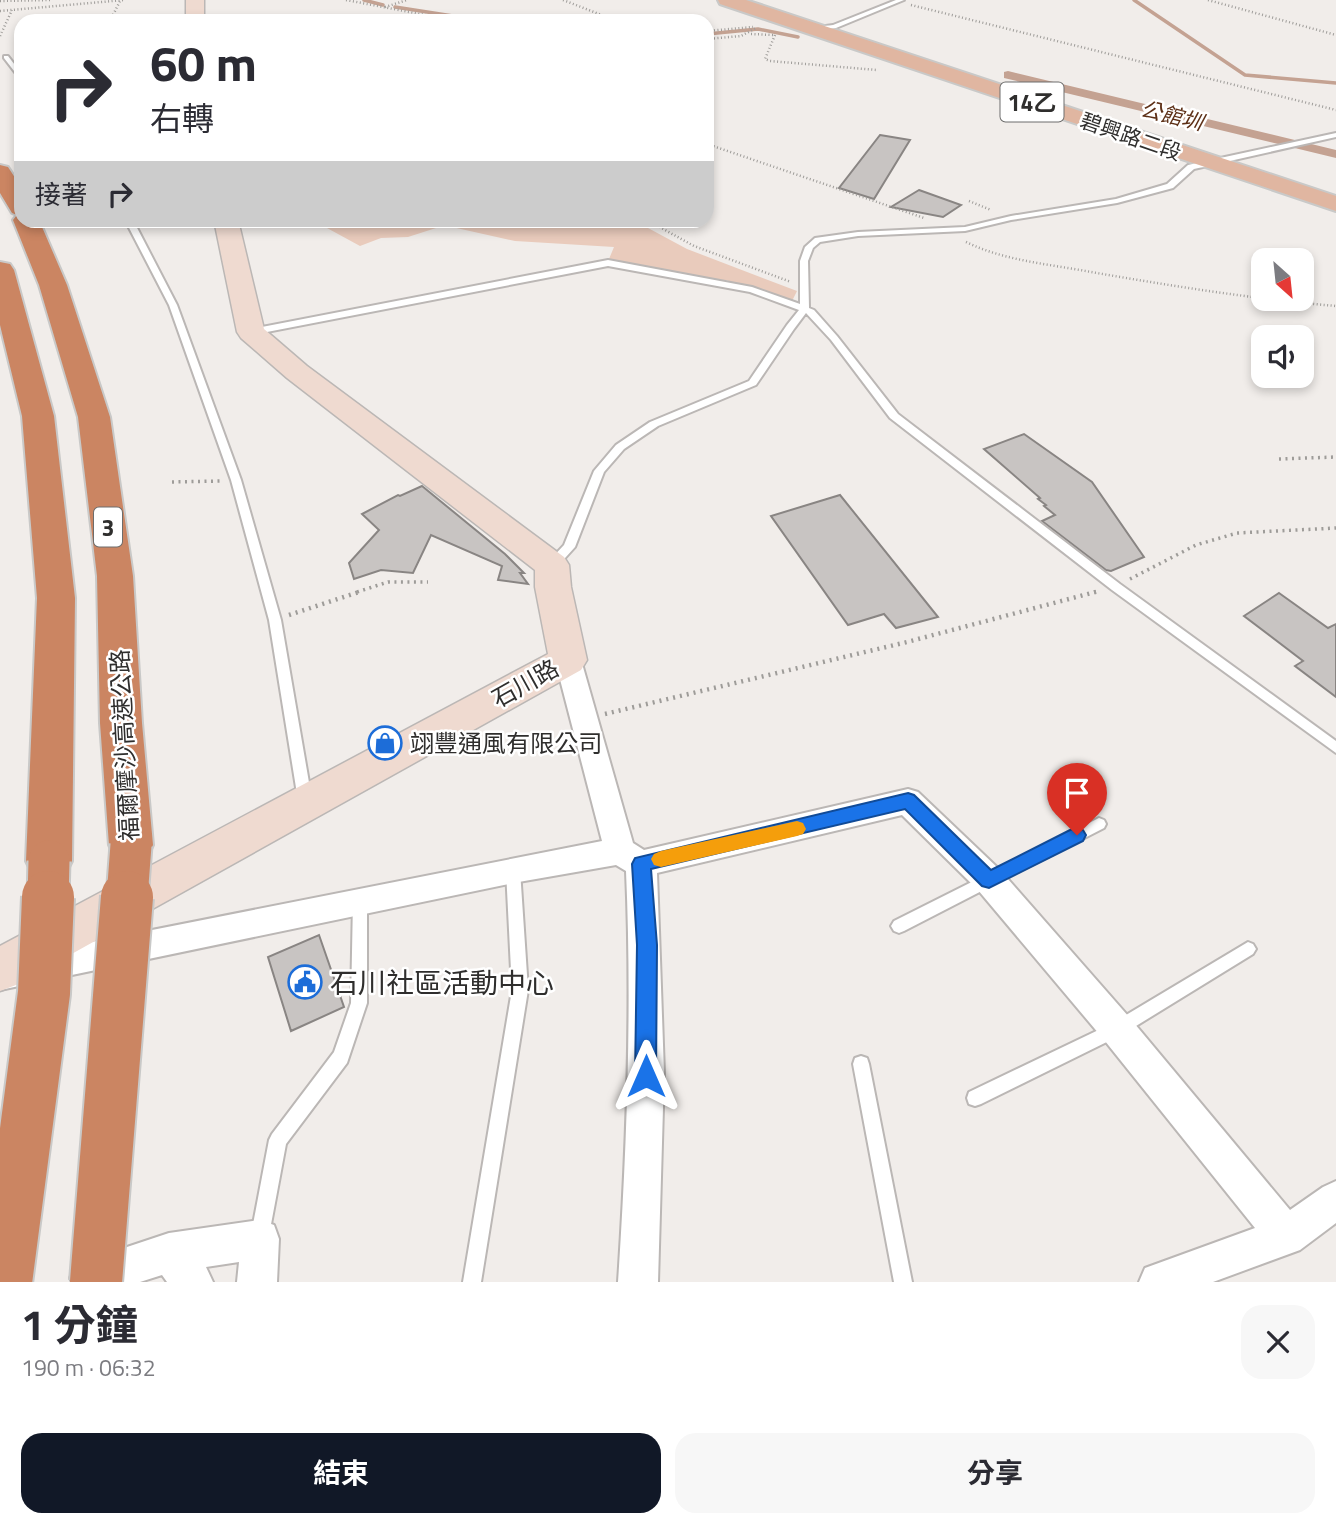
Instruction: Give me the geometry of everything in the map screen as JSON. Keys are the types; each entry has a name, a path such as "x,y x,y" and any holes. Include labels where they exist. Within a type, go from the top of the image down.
{"highway":[{"path":"0,172 14,196"},
{"name":"福爾摩沙高速公路","path":"29,228 53,285 94,417 115,576 121,723 131,845 96,1282"},
{"path":"0,270 38,416 56,598 49,861 15,979 0,1126"},
{"path":"6,1282 15,979"}],"main road":[{"name":"碧興路二段","path":"727,0 1220,161 1336,194"},
{"name":"碧興路二段","path":"752,0 1220,161 1336,204"}],"street":[{"path":"228,228 251,332 297,372 552,565"},
{"name":"石川路","path":"15,979 305,804 568,660 553,587 552,565"},
{"path":"568,660 631,857 647,945 645,1140 638,1282"},
{"path":"15,979 360,901 513,870 631,857 908,800 989,880 1116,1028 1286,1236"},
{"path":"1159,1282 1286,1236 1336,1200"},
{"path":"79,1282 181,1267 260,1239 257,1282"}],"lane":[{"path":"810,28 834,27 898,1"},
{"path":"552,565 569,547 599,471 620,447 654,424 753,383 805,309 804,261 809,247 817,240 858,234 965,229 1155,191 1170,186 1191,167 1336,135"},
{"path":"133,228 173,304 236,480 275,620 305,804"},
{"path":"251,332 608,263 752,290 805,309 811,312 834,338 894,416 1116,587 1336,748"},
{"path":"900,926 1099,824"},
{"path":"472,1282 520,990 513,870"},
{"path":"260,1239 265,1196 278,1140 341,1057 359,1003 360,901"},
{"path":"975,1098 1116,1028 1248,949"},
{"path":"862,1064 903,1282"}],"path":[{"path":"0,2 51,0"},
{"path":"0,11 122,0"},
{"path":"346,0 416,14"},
{"path":"381,8 407,0"},
{"path":"562,0 599,14"},
{"path":"1208,0 1336,35"},
{"path":"898,1 1336,110"},
{"path":"0,36 12,10"},
{"path":"714,31 755,28 749,33"},
{"path":"714,38 749,33 775,35 765,59 770,61 878,70"},
{"path":"714,146 899,211 965,229"},
{"path":"661,228 694,246 805,287"},
{"path":"947,230 985,250 1048,264 1198,291 1336,306"},
{"path":"1279,459 1336,457"},
{"path":"172,482 236,480"},
{"path":"586,719 894,645 1116,587 1196,545 1237,533 1336,528"},
{"path":"275,620 388,582 428,582"}],"shaded area":[{"path":"327,228 436,228 408,237 381,238 360,246"},
{"path":"456,228 648,228 687,249 797,291 792,301 788,302 726,280 714,282 615,262 609,259 614,247 515,241"}],"building":[{"path":"880,135 910,140 874,199 839,188"},
{"path":"919,190 961,205 943,217 891,207"},
{"path":"1024,434 1092,482 1144,557 1111,571 1106,570 1042,521 1055,515 1044,506 1046,505 1038,499 1040,498 984,449"},
{"path":"422,486 505,554 524,573 520,573 528,584 498,580 502,566 431,535 413,573 381,570 354,579 349,563 379,530 362,514"},
{"path":"840,495 938,617 896,628 884,614 848,625 771,516"},
{"path":"1279,593 1328,628 1336,624 1336,697 1295,666 1303,661 1244,616"},
{"name":"石川社區活動中心","path":"319,935 344,1007 291,1031 268,957"}],"waterway":[{"path":"364,0 383,5"},
{"path":"1134,0 1245,75 1336,83"},
{"path":"395,7 440,14"},
{"path":"714,33 758,29 798,37"},
{"name":"公館圳","path":"1008,75 1336,154"}],"slow traffic":[{"path":"661,859 797,829"}],"place":[{"name":"翊豐通風有限公司","path":"385,743"},
{"name":"石川社區活動中心","path":"305,982"}],"route":[{"path":"646,1076 647,945 641,864 776,834 908,800 989,880 1077,835"}]}
